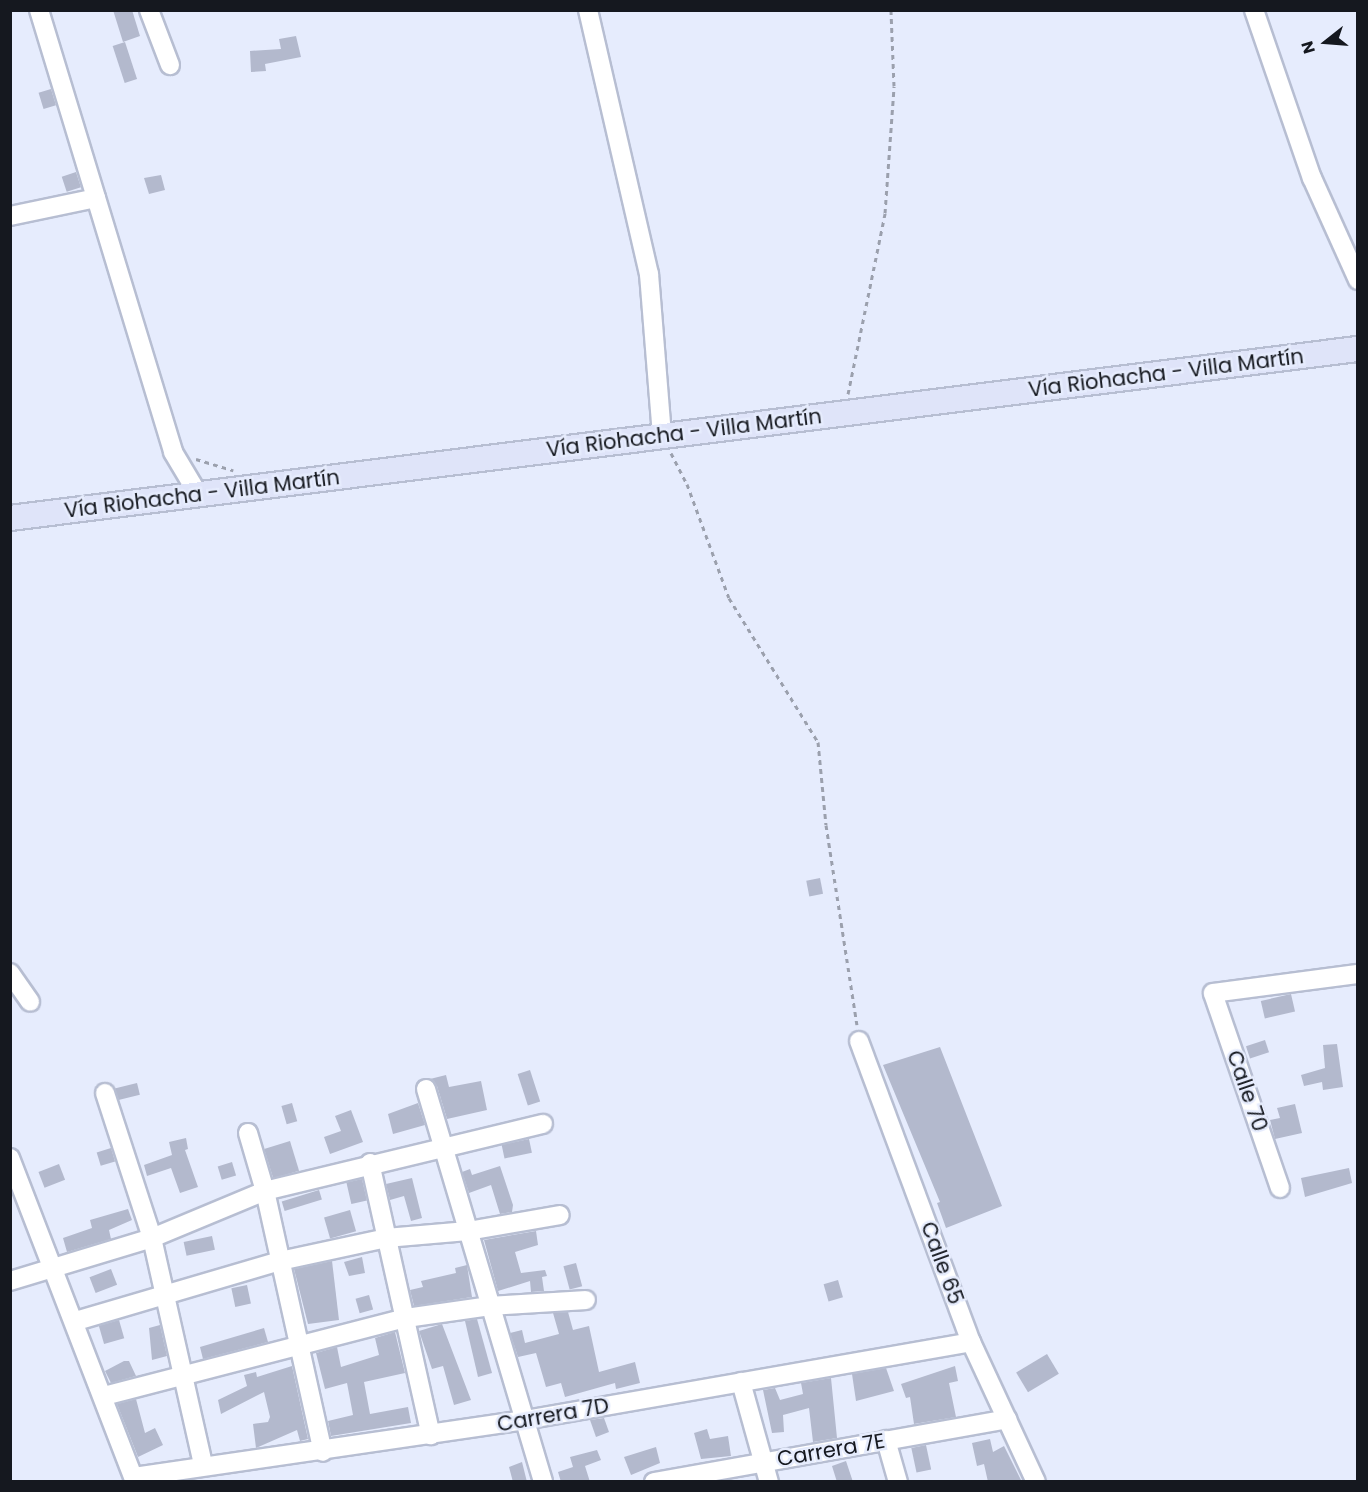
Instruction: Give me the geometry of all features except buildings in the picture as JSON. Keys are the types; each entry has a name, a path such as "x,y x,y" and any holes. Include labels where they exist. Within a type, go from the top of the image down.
{"main road":[{"name":"Vía Riohacha - Villa Martín","path":"10,518 1358,349"}],"street":[{"path":"39,10 173,452 198,494"},
{"path":"149,10 170,65"},
{"path":"588,10 649,274 662,435"},
{"path":"1254,10 1312,178 1358,280"},
{"path":"10,216 96,198"},
{"path":"10,973 30,1002"},
{"name":"Calle 70","path":"1280,1188 1214,993 1358,974"},
{"name":"Calle 65","path":"860,1041 971,1342 1036,1482"},
{"path":"426,1089 543,1482"},
{"path":"105,1094 152,1238 203,1465"},
{"path":"10,1281 57,1269 152,1238 265,1191 370,1162 543,1124"},
{"path":"248,1133 265,1191 323,1452"},
{"path":"10,1158 57,1269 135,1479"},
{"path":"370,1162 432,1435"},
{"path":"76,1321 280,1261 386,1238 468,1231 561,1215"},
{"path":"104,1396 406,1318 490,1306 586,1300"},
{"name":"Carrera 7D","path":"135,1479 203,1465 323,1452 525,1420 971,1342"},
{"path":"741,1382 769,1482"},
{"name":"Carrera 7E","path":"654,1482 1007,1419"},
{"path":"886,1440 898,1482"}],"path":[{"path":"844,413 885,213 894,86 891,10"},
{"path":"662,435 687,484 729,598 818,742 826,825 860,1041"},
{"path":"173,452 238,471"}]}
